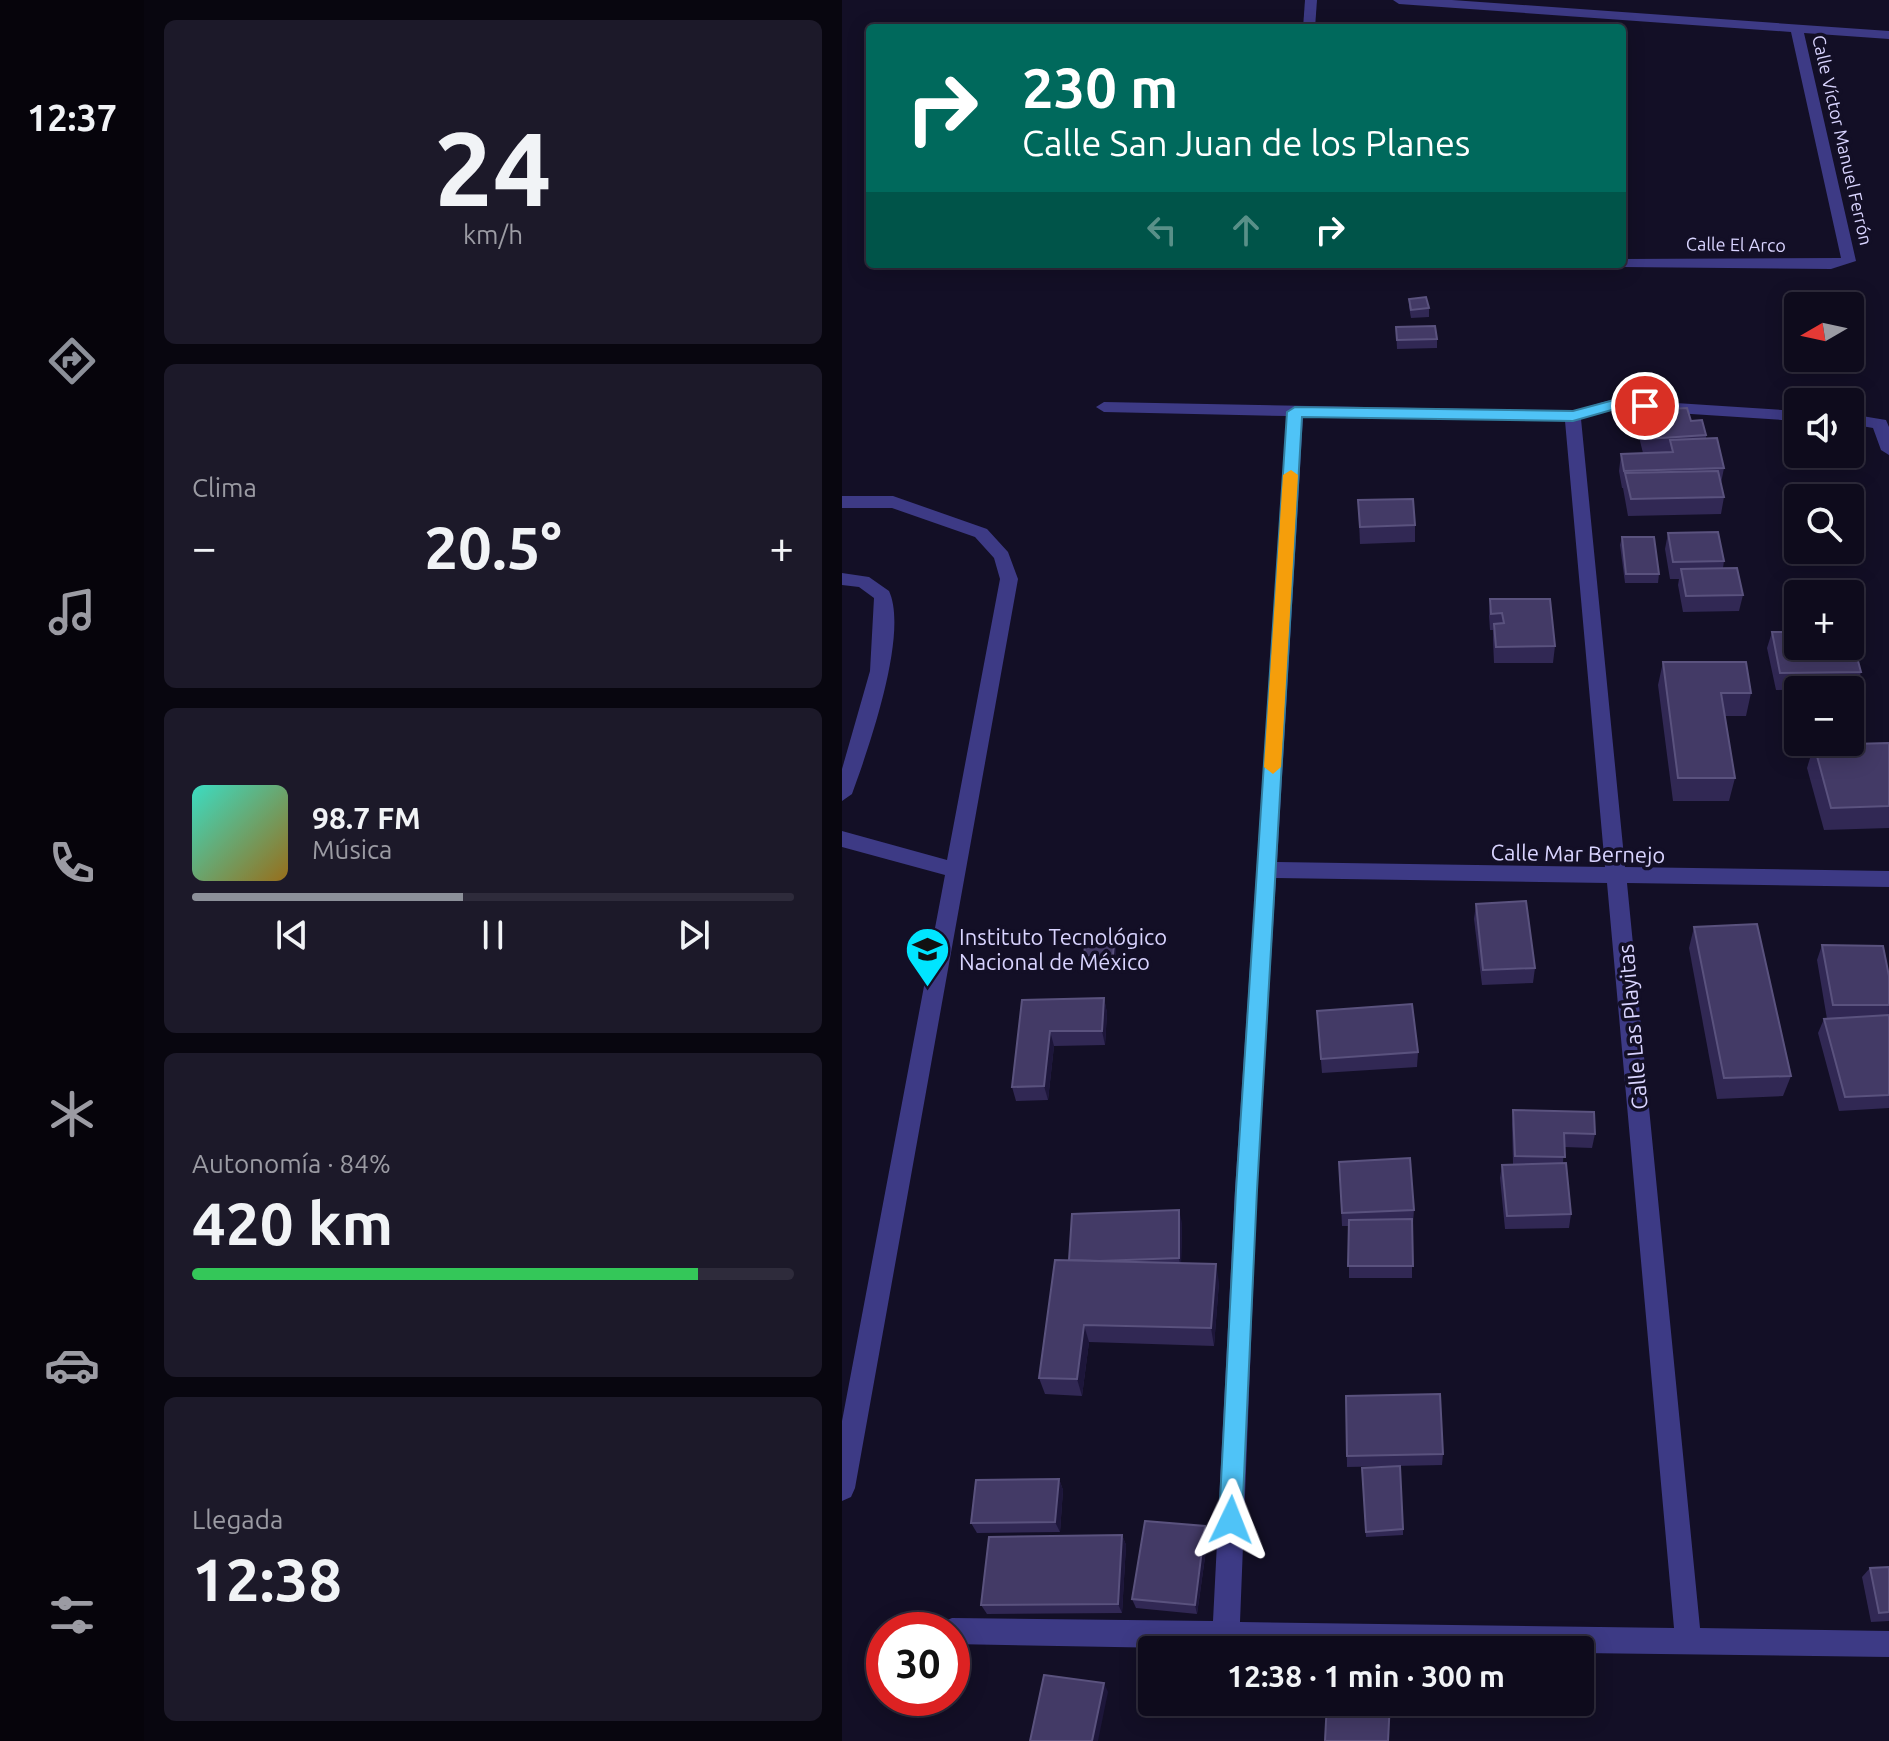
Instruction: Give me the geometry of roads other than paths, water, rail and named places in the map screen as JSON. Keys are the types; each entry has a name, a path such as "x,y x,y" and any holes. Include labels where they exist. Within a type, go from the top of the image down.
{"street":[{"path":"1309,24 1311,0"},
{"path":"1399,0 1889,35"},
{"path":"1530,9 1532,24"},
{"name":"Calle Víctor Manuel Ferrón","path":"1797,29 1849,261"},
{"name":"Calle El Arco","path":"1626,263 1831,265 1849,261"},
{"path":"1104,407 1573,416 1614,404 1784,415"},
{"path":"970,1631 1226,1636 1246,1190 1295,412"},
{"name":"Calle Las Playitas","path":"1573,416 1688,1638"},
{"path":"1864,420 1876,420 1882,427 1889,450"},
{"path":"842,502 893,502 981,533 1002,556 1009,579 842,1488"},
{"path":"842,579 863,581 883,595 886,630 860,749 842,794"},
{"path":"842,839 956,870"},
{"name":"Calle Mar Bernejo","path":"1266,870 1618,878 1889,879"},
{"path":"1594,1638 1889,1644"}],"place":[{"name":"Instituto Tecnológico Nacional de México","path":"928,988"}]}
